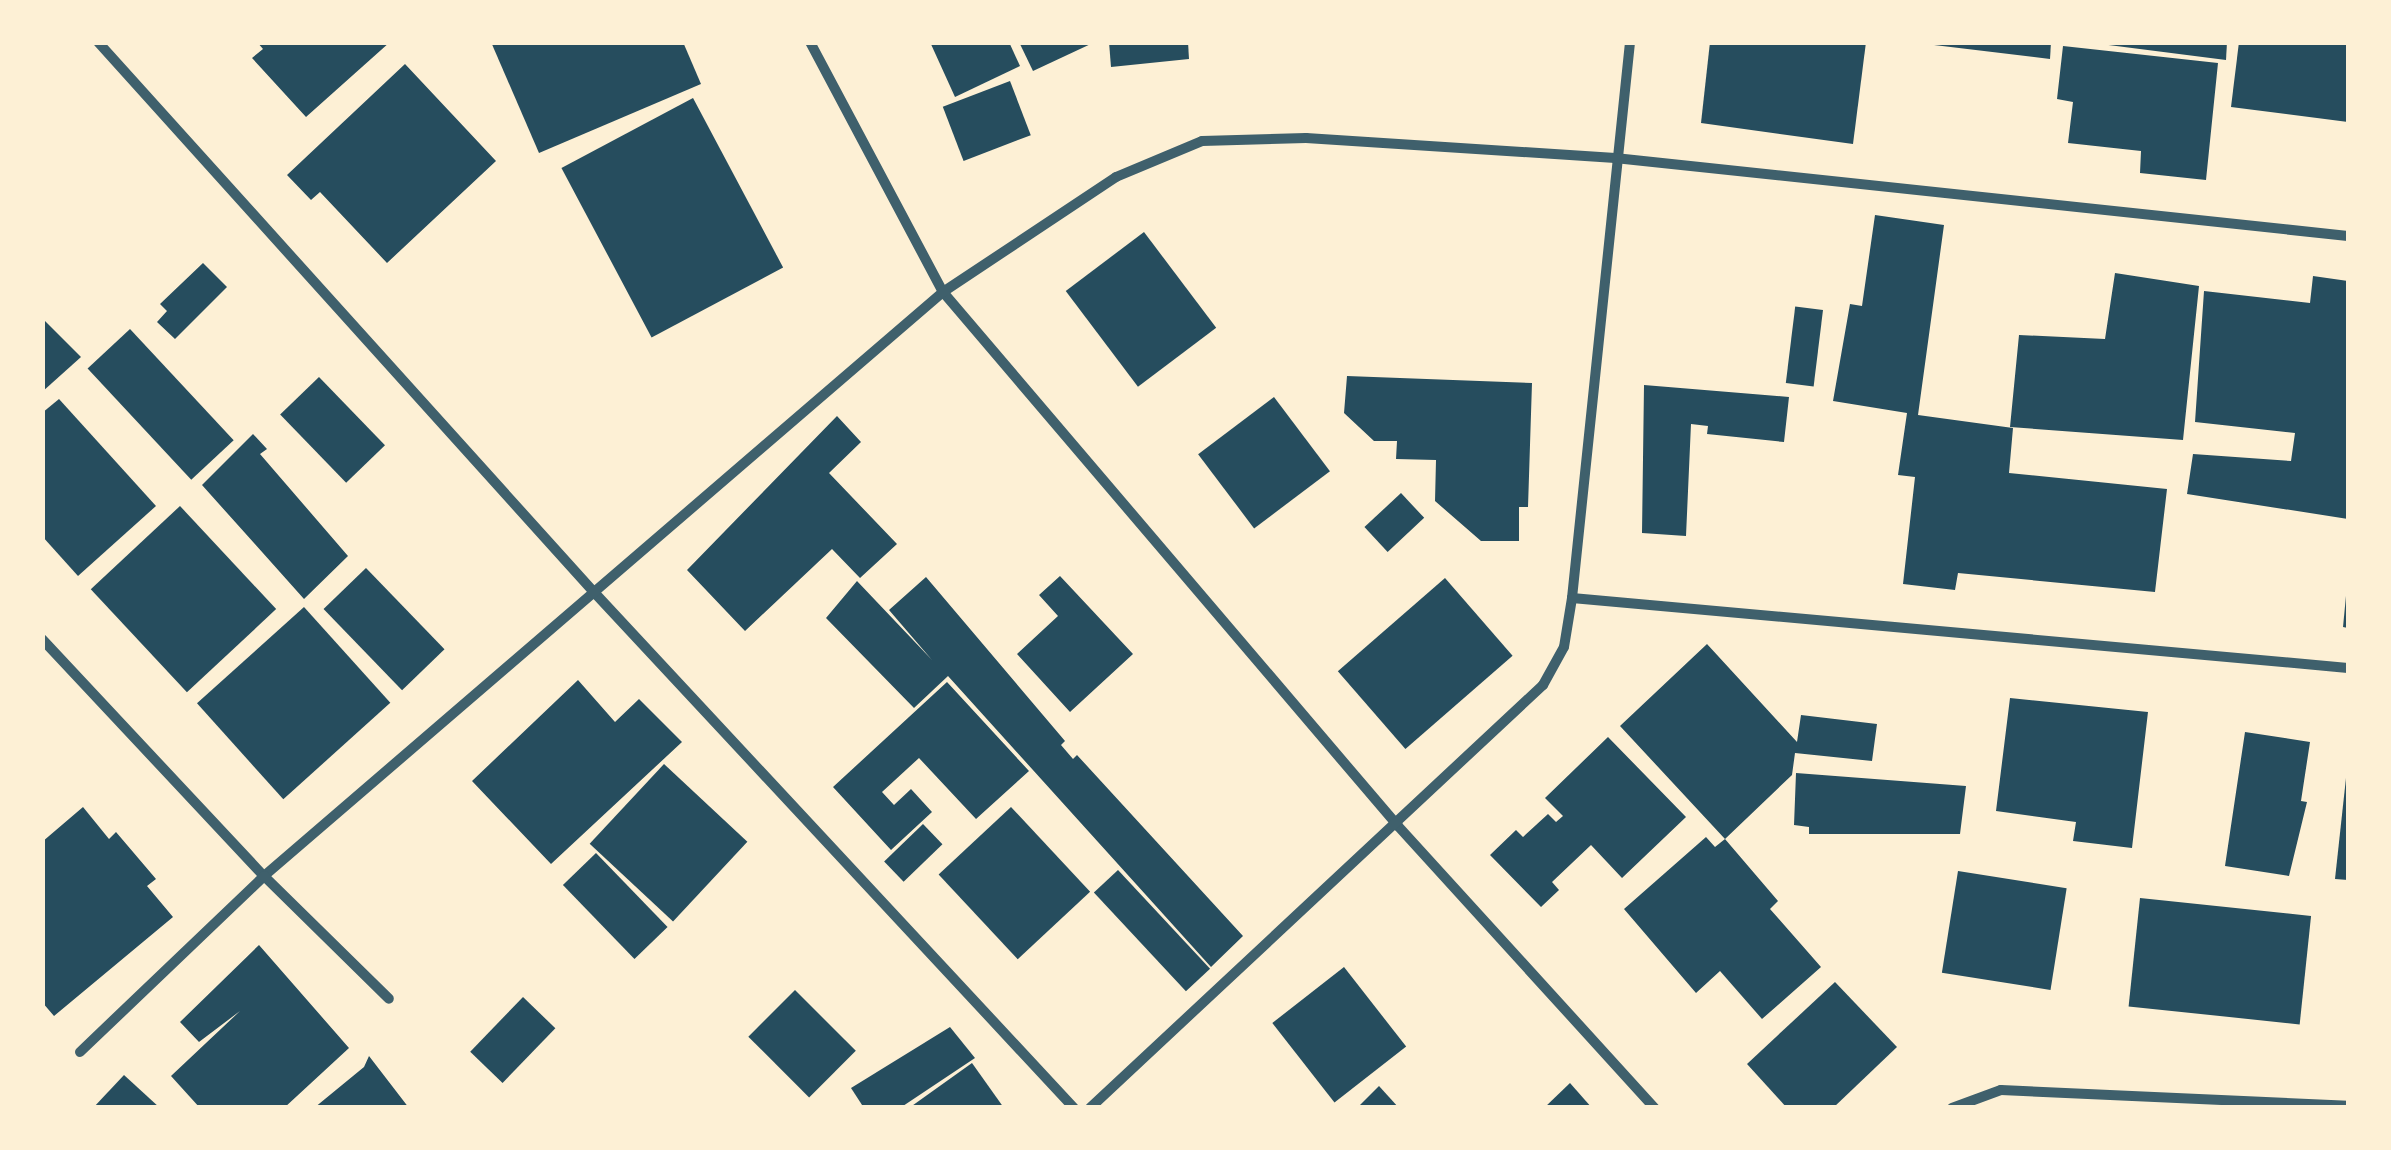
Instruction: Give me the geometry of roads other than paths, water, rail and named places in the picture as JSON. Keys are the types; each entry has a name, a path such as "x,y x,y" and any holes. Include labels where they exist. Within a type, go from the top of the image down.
{"street":[{"path":"98,42 592,590 1074,1108"},
{"path":"810,42 942,292 1398,826 1656,1108"},
{"path":"1090,1108 1398,826 1543,686 1564,647 1615,158 1624,128 1630,42"},
{"path":"80,1052 264,876 942,292 1116,177 1202,140 1306,138 1615,158 2348,236"},
{"path":"1572,598 2348,668"},
{"path":"42,638 264,876 389,999"},
{"path":"1952,1108 2001,1090 2348,1106"}]}
